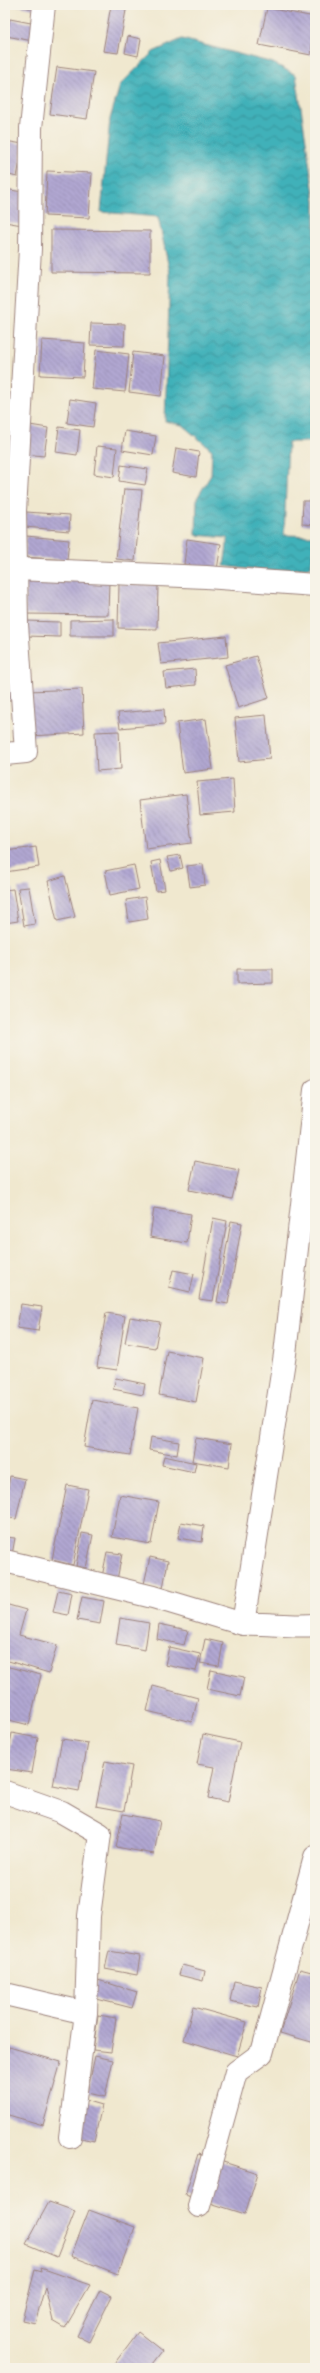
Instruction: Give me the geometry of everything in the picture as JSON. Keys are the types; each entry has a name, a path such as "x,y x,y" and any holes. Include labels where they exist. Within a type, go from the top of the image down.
{"street":[{"path":"5,754 26,752 17,624 15,511 30,249 31,128 44,5"},
{"path":"16,568 206,577 315,585"},
{"path":"243,1624 285,1354 315,1090"},
{"path":"5,1561 153,1597 243,1624 291,1627 315,1625"},
{"path":"5,1792 62,1812 100,1834 89,1916 86,2013 70,2137"},
{"path":"199,2206 236,2072 262,2053 315,1857"},
{"path":"5,1994 86,2013"}],"water":[{"path":"182,39 273,63 296,75 315,201 315,442 288,442 284,535 315,536 311,567 270,572 224,566 228,538 196,535 197,498 211,475 212,450 182,425 165,421 170,273 158,217 101,212 110,119 120,85 153,52"}],"building":[{"path":"15,5 35,5 34,9"},
{"path":"111,5 127,5 118,53 103,51"},
{"path":"267,8 315,17 311,55 259,45"},
{"path":"10,19 36,24 33,41 6,36"},
{"path":"128,36 141,39 138,56 125,53"},
{"path":"57,67 94,72 87,119 50,114"},
{"path":"5,141 23,144 17,177 5,174"},
{"path":"47,171 92,173 89,218 45,216"},
{"path":"5,189 28,193 22,225 5,222"},
{"path":"51,230 150,231 150,273 51,272"},
{"path":"91,323 125,324 124,346 90,345"},
{"path":"42,340 85,343 83,377 40,375"},
{"path":"96,350 129,354 125,392 92,389"},
{"path":"133,352 165,356 161,396 129,392"},
{"path":"70,399 96,403 93,427 67,423"},
{"path":"30,425 48,428 44,456 25,454"},
{"path":"59,427 80,430 77,455 56,452"},
{"path":"125,431 156,436 153,455 122,450"},
{"path":"97,446 117,448 114,477 94,474"},
{"path":"176,448 199,452 196,477 172,473"},
{"path":"121,465 148,469 145,485 119,481"},
{"path":"124,489 142,490 135,561 116,559"},
{"path":"303,501 315,501 315,525 302,524"},
{"path":"26,512 70,515 69,531 25,527"},
{"path":"26,536 69,540 67,560 25,557"},
{"path":"187,539 221,544 217,570 184,564"},
{"path":"26,578 109,580 108,615 25,614"},
{"path":"119,584 158,585 157,629 118,628"},
{"path":"114,619 114,636 70,636 70,620"},
{"path":"26,621 60,622 60,637 26,636"},
{"path":"226,636 228,657 161,664 158,643"},
{"path":"5,655 17,655 17,700 5,700"},
{"path":"256,656 269,698 238,708 225,665"},
{"path":"195,669 196,685 166,688 164,672"},
{"path":"82,689 84,733 30,736 28,691"},
{"path":"164,709 165,724 120,728 118,713"},
{"path":"266,715 270,759 239,762 235,718"},
{"path":"206,719 213,769 183,773 177,723"},
{"path":"119,731 121,769 97,771 95,732"},
{"path":"233,779 235,812 200,815 197,782"},
{"path":"186,794 192,843 146,849 140,800"},
{"path":"36,847 39,867 5,872 5,851"},
{"path":"180,855 183,868 171,871 167,857"},
{"path":"160,860 165,890 156,891 151,862"},
{"path":"203,864 205,885 190,887 187,866"},
{"path":"134,865 139,889 110,895 105,871"},
{"path":"65,876 75,917 57,921 48,881"},
{"path":"29,887 35,924 24,926 18,888"},
{"path":"13,889 18,921 5,923 5,890"},
{"path":"145,897 148,919 129,922 126,900"},
{"path":"237,969 273,969 273,983 237,984"},
{"path":"195,1161 239,1170 232,1199 189,1190"},
{"path":"154,1208 191,1214 187,1243 150,1237"},
{"path":"213,1218 227,1221 213,1301 199,1299"},
{"path":"231,1221 242,1223 228,1304 217,1302"},
{"path":"173,1270 194,1274 190,1292 169,1287"},
{"path":"21,1304 42,1307 38,1331 17,1328"},
{"path":"106,1313 125,1316 117,1370 97,1367"},
{"path":"130,1317 160,1322 155,1348 125,1343"},
{"path":"167,1351 204,1358 196,1402 159,1395"},
{"path":"116,1378 145,1384 143,1395 113,1389"},
{"path":"92,1400 138,1408 130,1455 84,1447"},
{"path":"151,1437 179,1442 177,1455 149,1450"},
{"path":"196,1438 232,1444 229,1467 192,1461"},
{"path":"164,1456 196,1463 194,1472 162,1465"},
{"path":"10,1476 25,1479 16,1519 5,1517 5,1503"},
{"path":"67,1485 88,1489 73,1565 52,1560"},
{"path":"120,1495 159,1502 151,1544 112,1537"},
{"path":"181,1522 204,1526 202,1542 178,1538"},
{"path":"82,1533 93,1535 86,1568 76,1566"},
{"path":"5,1537 15,1538 12,1555 5,1553"},
{"path":"107,1552 122,1554 117,1580 102,1577"},
{"path":"150,1557 168,1561 163,1588 144,1584"},
{"path":"58,1591 72,1594 68,1615 53,1612"},
{"path":"82,1597 104,1601 100,1624 77,1620"},
{"path":"5,1604 26,1610 19,1635 57,1645 49,1673 5,1660"},
{"path":"120,1618 149,1623 145,1650 116,1645"},
{"path":"159,1624 188,1630 184,1645 157,1639"},
{"path":"205,1639 223,1643 219,1666 200,1663"},
{"path":"169,1647 200,1654 196,1671 165,1665"},
{"path":"5,1666 41,1675 29,1725 5,1719"},
{"path":"211,1670 244,1677 240,1696 207,1689"},
{"path":"153,1686 198,1698 192,1722 147,1711"},
{"path":"12,1733 38,1738 32,1773 6,1769"},
{"path":"203,1734 240,1742 228,1802 208,1798 214,1767 197,1764"},
{"path":"62,1739 88,1743 79,1791 53,1786"},
{"path":"105,1761 132,1766 124,1811 96,1806"},
{"path":"123,1814 160,1821 154,1854 116,1847"},
{"path":"109,1951 140,1956 137,1975 105,1969"},
{"path":"182,1965 205,1971 203,1981 179,1975"},
{"path":"300,1969 315,1973 315,2043 280,2033"},
{"path":"98,1980 137,1992 132,2008 93,1998"},
{"path":"234,1981 262,1987 258,2007 230,2001"},
{"path":"193,2007 247,2022 237,2056 184,2040"},
{"path":"98,2015 116,2018 111,2052 93,2050"},
{"path":"9,2047 61,2062 43,2125 5,2114 5,2060"},
{"path":"95,2056 113,2060 105,2097 87,2093"},
{"path":"85,2100 102,2105 94,2141 77,2137"},
{"path":"198,2154 258,2173 245,2214 185,2195"},
{"path":"49,2202 75,2211 57,2257 26,2244"},
{"path":"89,2210 135,2227 118,2274 71,2256"},
{"path":"41,2268 90,2285 65,2328 53,2321 45,2287 35,2323 22,2320 35,2270 42,2272"},
{"path":"100,2290 112,2296 89,2342 77,2336"},
{"path":"138,2332 162,2351 149,2368 111,2368"}]}
